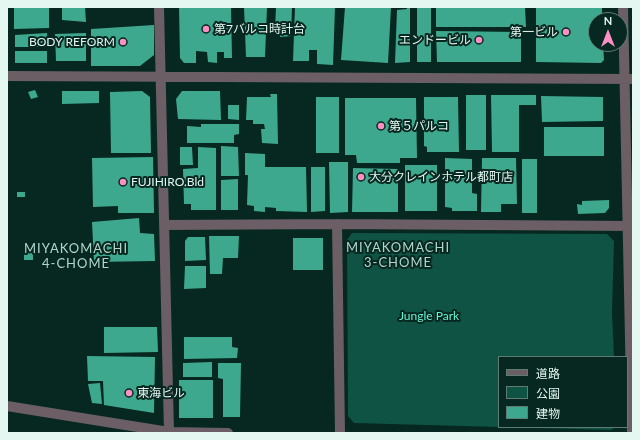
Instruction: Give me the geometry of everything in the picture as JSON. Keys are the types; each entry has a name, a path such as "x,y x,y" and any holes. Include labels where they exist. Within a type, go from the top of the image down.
{"street":[{"path":"159,7 169,432"},
{"path":"623,7 629,79 632,433"},
{"path":"7,76 629,79"},
{"path":"164,225 337,224 630,226"},
{"path":"337,224 340,433"},
{"path":"7,406 169,432 228,433"}],"green space":[{"name":"Jungle Park","path":"352,233 607,234 614,241 612,313 614,356 498,356 498,427 354,423 348,416 347,240"},
{"path":"538,428 614,428 611,430"}],"building":[{"path":"14,7 49,7 49,28 14,29"},
{"path":"62,7 85,7 86,22 62,20"},
{"name":"第7バルコ時計台","path":"179,7 231,7 232,58 224,58 224,52 217,52 217,63 208,62 207,52 196,51 196,63 184,63 180,58"},
{"path":"244,7 267,7 265,57 246,57"},
{"path":"276,7 292,7 291,36 280,37 280,29 275,29"},
{"path":"295,7 335,7 333,65 317,64 317,50 309,50 309,61 293,61"},
{"path":"345,7 391,7 388,63 341,60"},
{"path":"407,7 410,7 410,62 395,63 397,10 407,9"},
{"path":"417,7 431,7 431,62 417,62"},
{"path":"436,7 525,7 526,27 436,27"},
{"name":"第一ビル","path":"536,7 602,7 602,12 588,12 588,52 604,52 604,60 601,63 536,62"},
{"name":"BODY REFORM","path":"154,25 154,55 140,66 91,66 91,29"},
{"name":"エンドービル","path":"436,31 521,32 521,62 437,62"},
{"path":"47,33 48,47 15,47 15,35"},
{"path":"86,33 86,61 56,61 55,34"},
{"path":"15,51 47,51 47,63 15,63"},
{"path":"35,90 38,97 31,99 28,92"},
{"path":"62,91 99,91 99,103 62,104"},
{"path":"142,91 150,97 151,153 111,153 110,92"},
{"path":"182,91 220,91 221,120 178,119 176,99"},
{"path":"270,94 277,94 278,144 262,143 261,129 265,129 264,124 253,124 253,120 246,120 247,97 271,97"},
{"path":"466,95 486,95 486,150 466,150"},
{"path":"491,95 536,95 536,105 519,105 519,152 492,152"},
{"path":"541,96 603,97 603,121 542,122"},
{"path":"316,97 339,97 339,153 316,153"},
{"path":"424,97 458,97 459,152 427,152 427,147 424,146"},
{"name":"第５パルコ","path":"345,98 416,98 417,158 400,158 400,163 357,163 356,155 345,155"},
{"path":"228,105 239,105 239,120 228,119"},
{"path":"201,124 239,124 239,134 234,135 234,143 187,143 187,126 201,127"},
{"path":"544,127 604,127 604,156 544,156"},
{"path":"221,146 238,147 239,176 221,176"},
{"path":"180,147 192,147 193,165 180,165"},
{"path":"198,147 216,148 216,210 191,210 191,204 184,204 183,169 198,168"},
{"path":"245,153 265,154 265,167 306,167 307,212 276,211 276,208 265,207 265,212 254,211 254,206 247,205 248,175 245,175"},
{"name":"FUJIHIRO.Bld","path":"153,157 154,213 118,213 118,206 93,207 92,158"},
{"path":"445,158 472,159 472,193 477,194 477,211 452,211 452,208 445,207"},
{"path":"482,158 516,158 517,204 501,204 501,212 481,212"},
{"path":"522,159 537,159 537,213 522,213"},
{"path":"329,162 348,162 348,212 330,213"},
{"path":"405,165 437,165 437,211 405,211"},
{"path":"311,167 325,167 325,211 311,212"},
{"path":"353,168 398,169 398,212 352,212"},
{"path":"238,179 238,210 221,210 221,180"},
{"path":"17,192 25,192 25,197 17,197"},
{"path":"609,200 609,208 605,213 578,214 577,204 582,205 582,201"},
{"path":"139,218 140,233 154,234 155,261 94,262 92,222"},
{"path":"209,236 239,236 238,258 223,258 222,274 210,274"},
{"path":"188,237 205,237 206,260 185,261 185,241"},
{"path":"293,238 323,238 323,270 293,270"},
{"path":"24,252 33,252 33,260 24,260"},
{"path":"185,266 206,266 206,288 184,289"},
{"path":"104,327 157,327 158,352 104,353"},
{"path":"184,337 232,337 232,347 238,348 237,358 184,359"},
{"name":"東海ビル","path":"87,356 155,357 154,413 104,405 103,381 88,381"},
{"path":"212,362 212,377 183,377 183,363"},
{"path":"218,363 241,363 240,417 223,417 223,379 218,378"},
{"path":"179,380 213,380 213,418 179,418"},
{"path":"100,383 102,404 92,403 88,384"}],"place":[{"name":"第7バルコ時計台","path":"206,29"},
{"name":"第一ビル","path":"566,32"},
{"name":"エンドービル","path":"479,40"},
{"name":"BODY REFORM","path":"123,42"},
{"name":"第５パルコ","path":"381,126"},
{"name":"大分クレインホテル都町店","path":"361,177"},
{"name":"FUJIHIRO.Bld","path":"123,182"},
{"name":"東海ビル","path":"129,393"}],"district":[{"name":"MIYAKOMACHI 4-CHOME","path":"76,256"},
{"name":"MIYAKOMACHI 3-CHOME","path":"398,256"}]}
